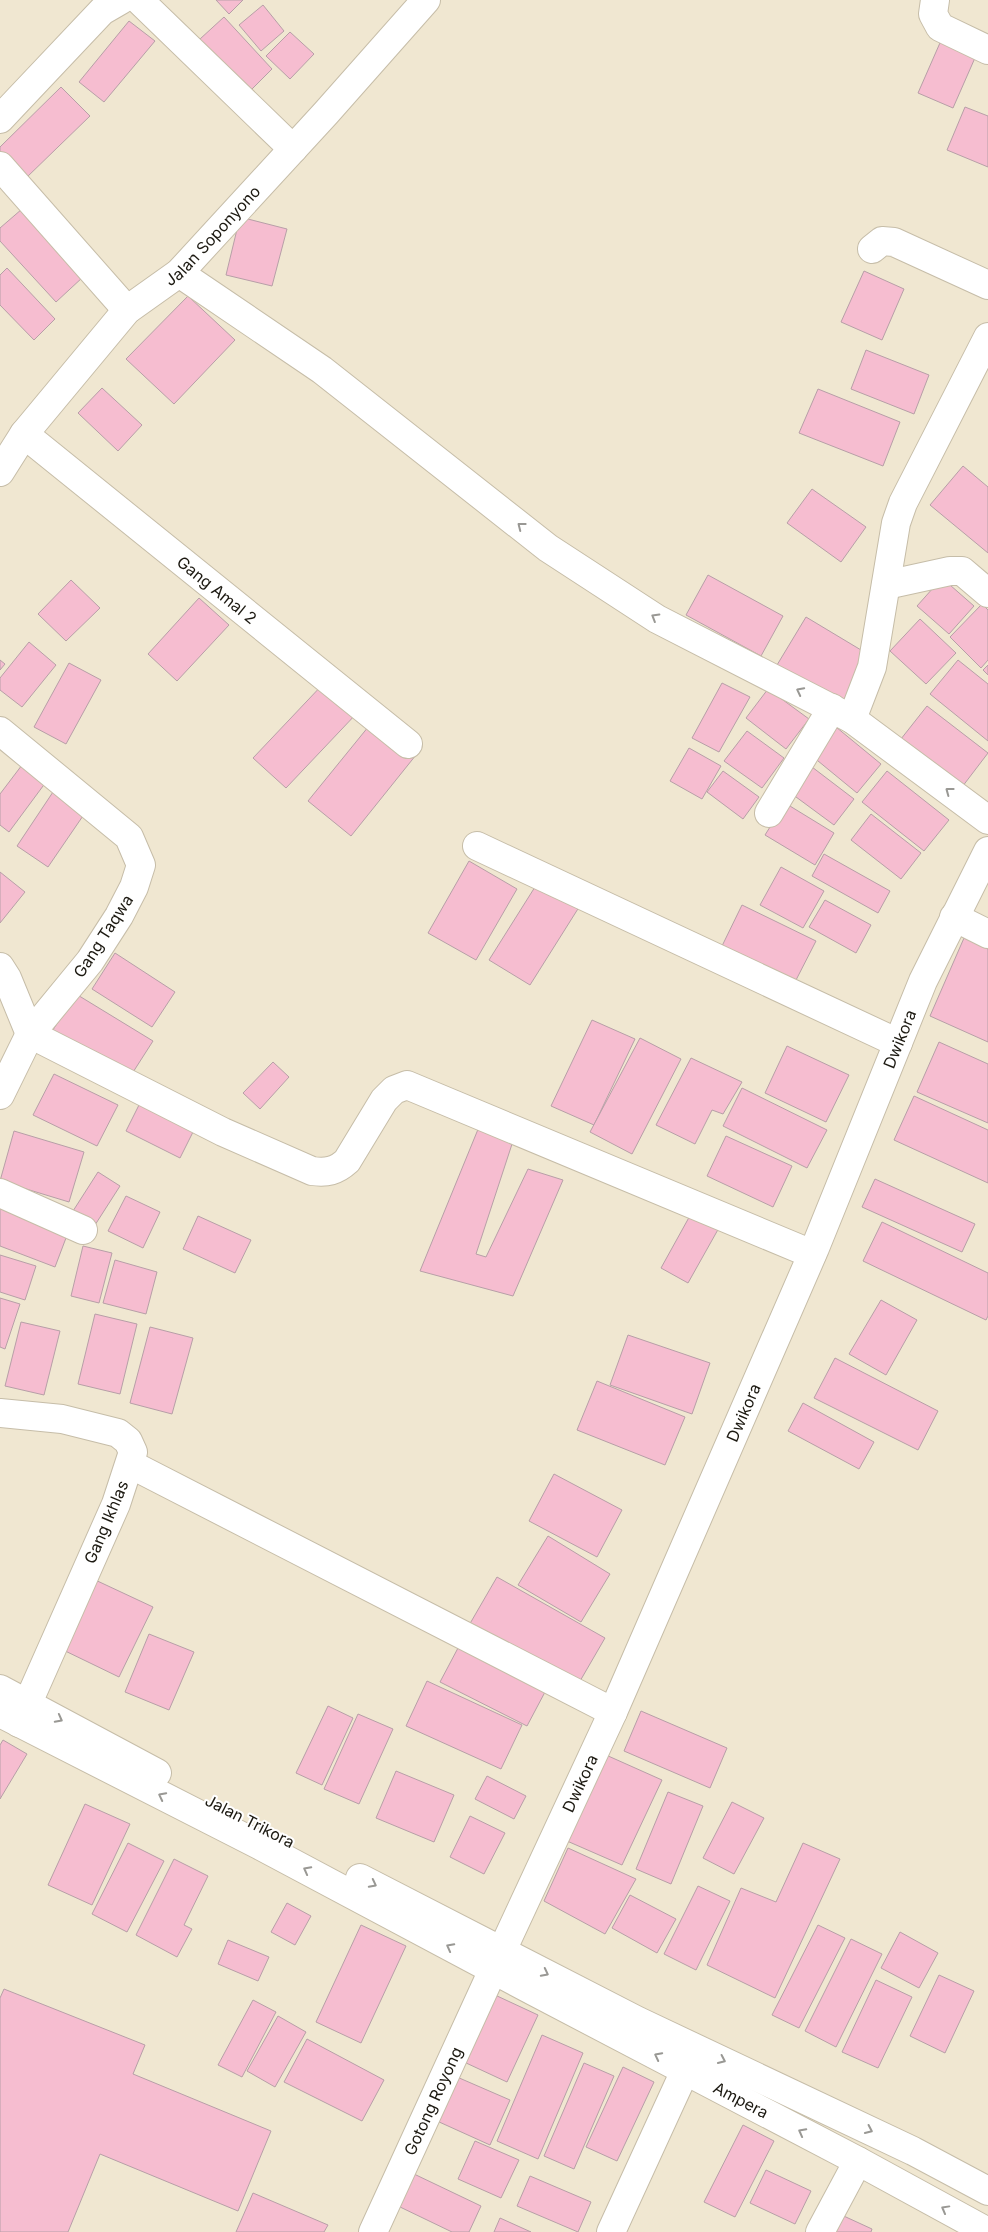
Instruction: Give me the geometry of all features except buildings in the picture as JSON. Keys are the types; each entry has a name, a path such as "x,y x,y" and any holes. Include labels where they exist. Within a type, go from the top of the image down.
{"street":[{"path":"0,119 102,11 121,0"},
{"path":"139,0 293,149"},
{"name":"Jalan Soponyono","path":"0,472 24,434 128,310 179,273 426,0"},
{"path":"935,0 933,14 940,27 988,50"},
{"path":"0,166 128,310"},
{"path":"872,249 882,241 894,242 988,285"},
{"path":"179,273 322,370 548,548 658,619 842,713 988,820"},
{"path":"769,812 842,713 872,667 892,540 903,504 988,337"},
{"name":"Gang Amal 2","path":"24,434 408,744"},
{"path":"886,585 950,571 962,571 988,593"},
{"name":"Gang Taqwa","path":"0,730 129,837 141,865 134,887 90,961 30,1034 0,1095"},
{"path":"477,846 898,1043"},
{"name":"Dwikora","path":"497,1960 613,1712 812,1254 923,980 988,851"},
{"path":"954,917 988,934"},
{"path":"0,967 7,978 30,1034 223,1132 312,1171 326,1172 339,1169 347,1161 384,1100 394,1090 407,1085 812,1254"},
{"path":"0,1193 83,1230"},
{"name":"Gang Ikhlas","path":"0,1413 62,1419 118,1433 128,1441 133,1452 116,1504 15,1713"},
{"path":"130,1464 613,1712"},
{"name":"Jalan Trikora","path":"0,1689 15,1713 183,1787 497,1960"},
{"name":"Ampera","path":"497,1960 691,2059 858,2161 988,2232"},
{"name":"Gotong Royong","path":"373,2232 497,1960"},
{"path":"611,2232 691,2059"},
{"name":"Ampera","path":"691,2059 913,2151 988,2191"},
{"path":"820,2232 858,2161"}]}
